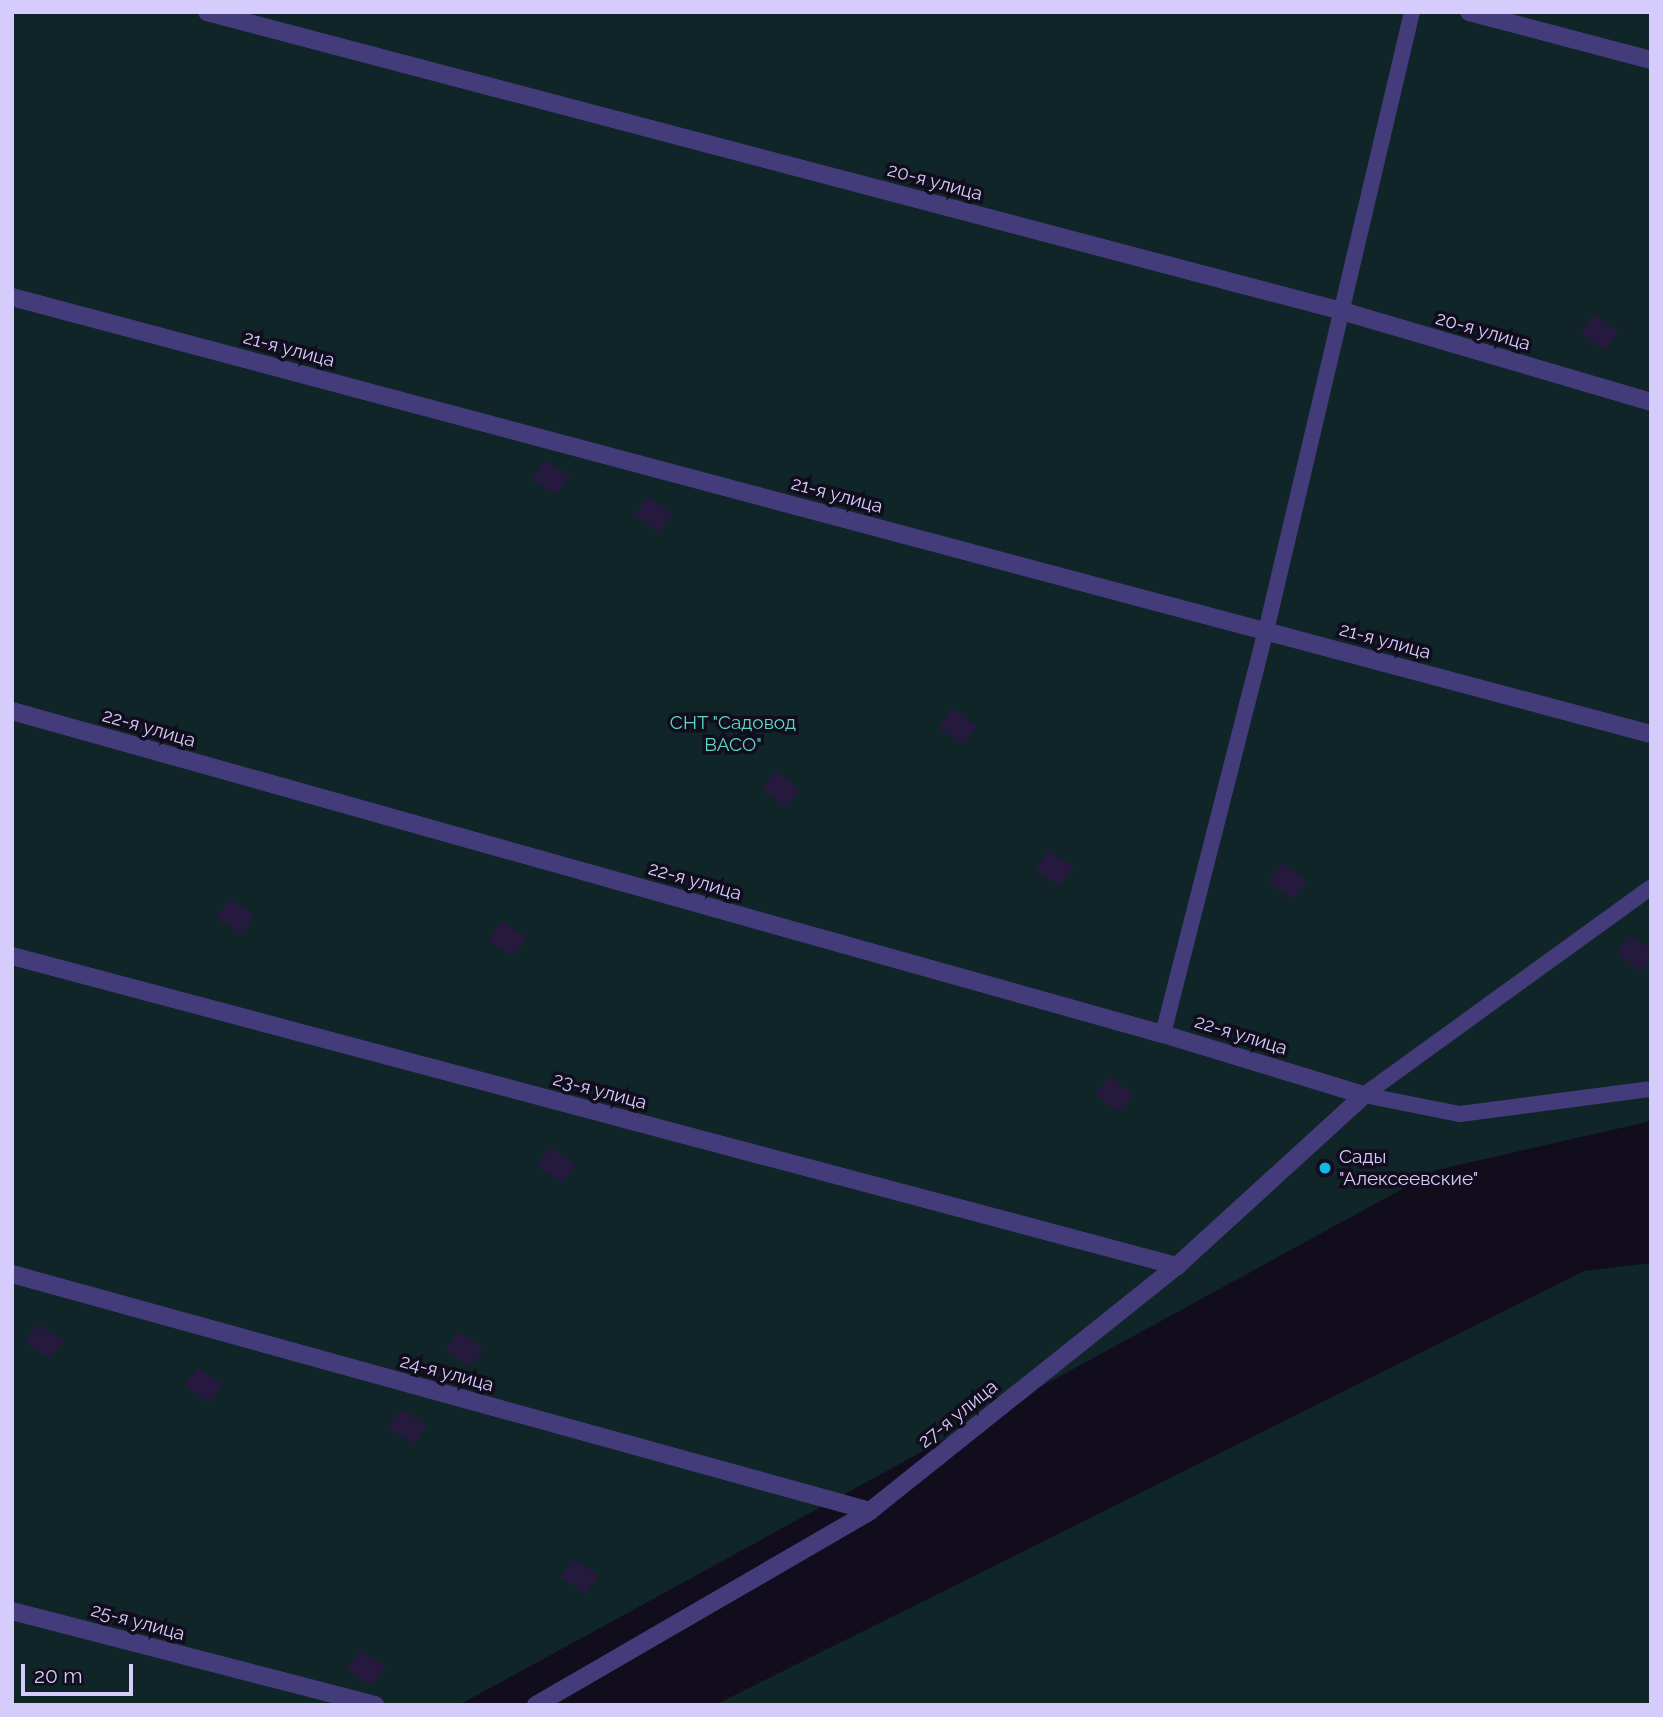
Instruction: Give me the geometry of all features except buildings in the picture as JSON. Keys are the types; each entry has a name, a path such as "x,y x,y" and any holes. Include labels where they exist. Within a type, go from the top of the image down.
{"street":[{"name":"20-я улица","path":"206,12 1342,311 1651,402"},
{"path":"1469,12 1651,60"},
{"name":"21-я улица","path":"12,297 1651,734"},
{"name":"22-я улица","path":"12,711 1163,1034 1364,1096"},
{"name":"23-я улица","path":"12,956 1177,1266"},
{"name":"27-я улица","path":"536,1705 870,1511 1177,1266 1364,1096"},
{"name":"24-я улица","path":"12,1274 870,1511"},
{"name":"25-я улица","path":"12,1611 375,1705"}],"lane":[{"path":"1163,1034 1266,631 1412,12"},
{"path":"1364,1096 1651,887"},
{"path":"1364,1096 1461,1114 1651,1089"}],"green space":[{"name":"СНТ \"Садовод ВАСО\"","path":"12,12 1651,12 1651,1121 1437,1170 459,1705 12,1705"},
{"path":"1651,1263 1651,1705 715,1705 1584,1271"}],"place":[{"name":"Сады \"Алексеевские\"","path":"1325,1168"}]}
